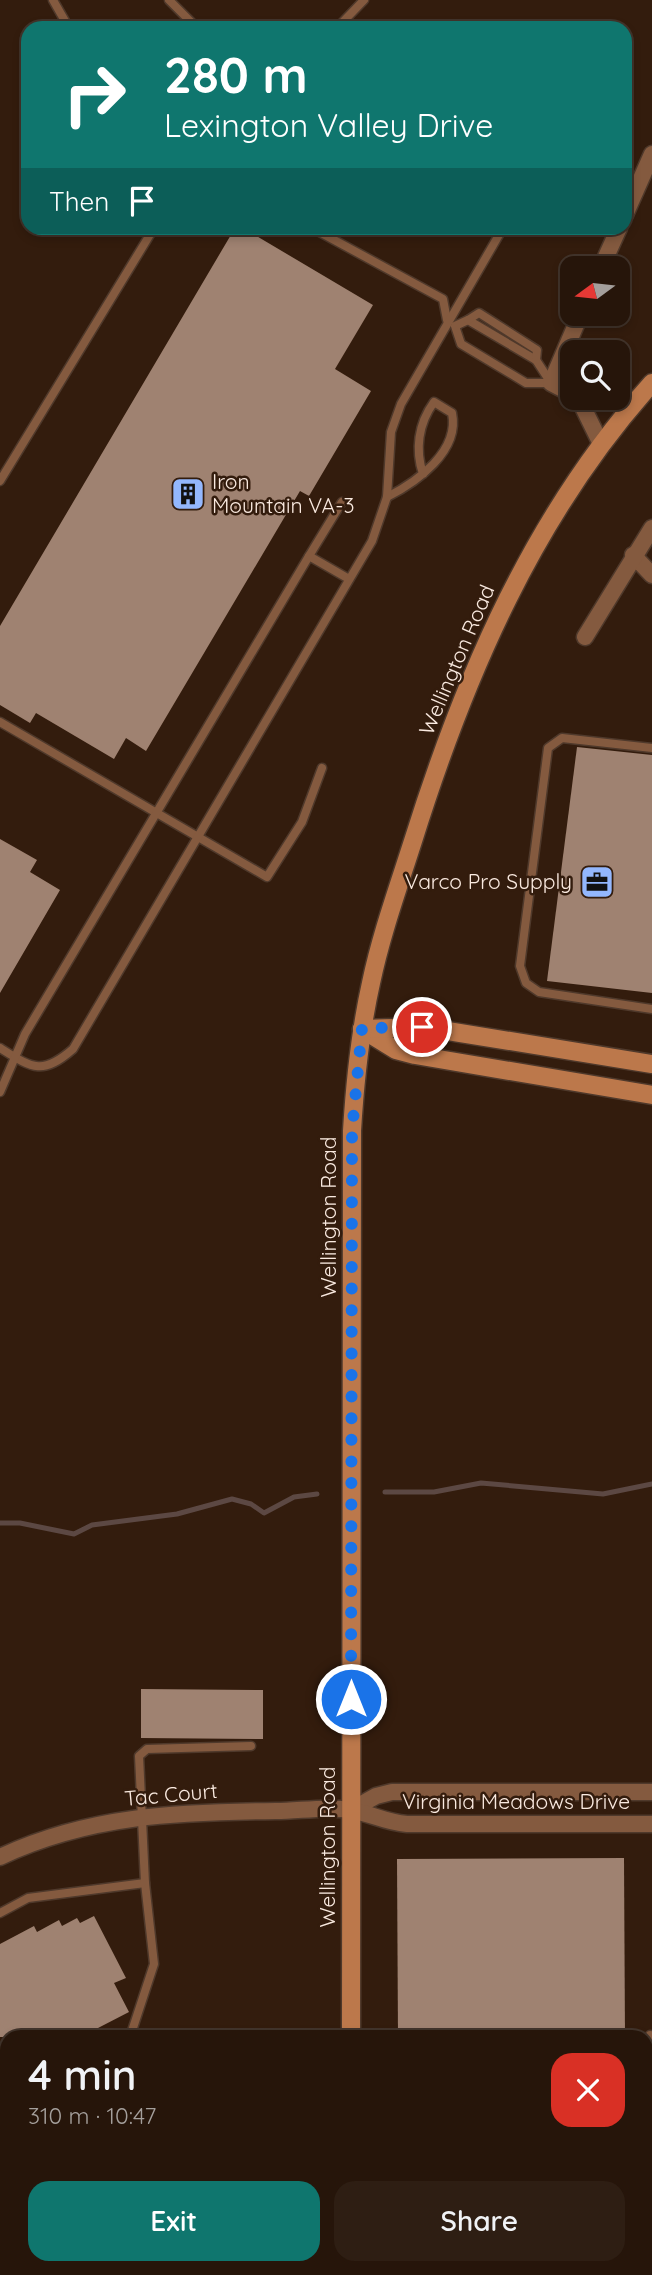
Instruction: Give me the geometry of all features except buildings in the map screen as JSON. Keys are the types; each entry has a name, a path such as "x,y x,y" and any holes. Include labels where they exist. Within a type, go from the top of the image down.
{"main road":[{"name":"Wellington Road","path":"351,2030 352,1131 362,1028 371,981 408,856 447,738 477,661 542,534 601,444 652,383"},
{"path":"362,1028 422,1027 652,1064"},
{"path":"362,1028 387,1045 415,1055 652,1095"}],"street":[{"path":"632,190 652,154"},
{"path":"606,256 616,235"},
{"path":"560,388 551,383 575,326"},
{"path":"630,400 636,401"},
{"path":"584,410 601,444"},
{"path":"585,637 652,528"},
{"path":"633,555 652,575"},
{"name":"Virginia Meadows Drive","path":"351,1810 376,1796 392,1792 652,1791"},
{"name":"Virginia Meadows Drive","path":"351,1810 386,1822 407,1824 652,1824"},
{"name":"Tac Court","path":"0,1857 87,1827 144,1815 351,1810"}],"lane":[{"path":"53,0 65,21"},
{"path":"169,0 190,21"},
{"path":"345,21 364,0"},
{"path":"0,481 150,235"},
{"path":"325,235 443,299 461,344 526,383 551,383"},
{"path":"0,1048 29,1065 45,1068 55,1065 73,1049 372,541 387,497 394,423 416,373 451,323 499,235"},
{"path":"451,323 468,320 536,360 551,383"},
{"path":"387,497 415,483 438,458 455,427 452,413 434,402 428,410 416,453 423,474"},
{"path":"0,1091 14,1056 342,502"},
{"path":"309,556 349,579"},
{"path":"0,722 267,877 302,822 322,768"},
{"path":"652,748 562,738 548,748 520,967 526,983 539,992 652,1009"},
{"path":"132,2030 154,1964 145,1883 144,1815 139,1756 142,1751 251,1746"},
{"path":"0,1913 28,1898 145,1883"}],"waterway":[{"path":"385,1492 434,1492 481,1483 603,1494 652,1484"},
{"path":"0,1523 20,1523 74,1534 92,1525 177,1514 232,1499 251,1504 264,1513 294,1497 317,1494"}],"place":[{"name":"Iron Mountain VA-3","path":"188,494"},
{"name":"Varco Pro Supply","path":"597,882"}],"route":[{"path":"351,1699 352,1131 355,1077 362,1028 392,1025 422,1027"}]}
